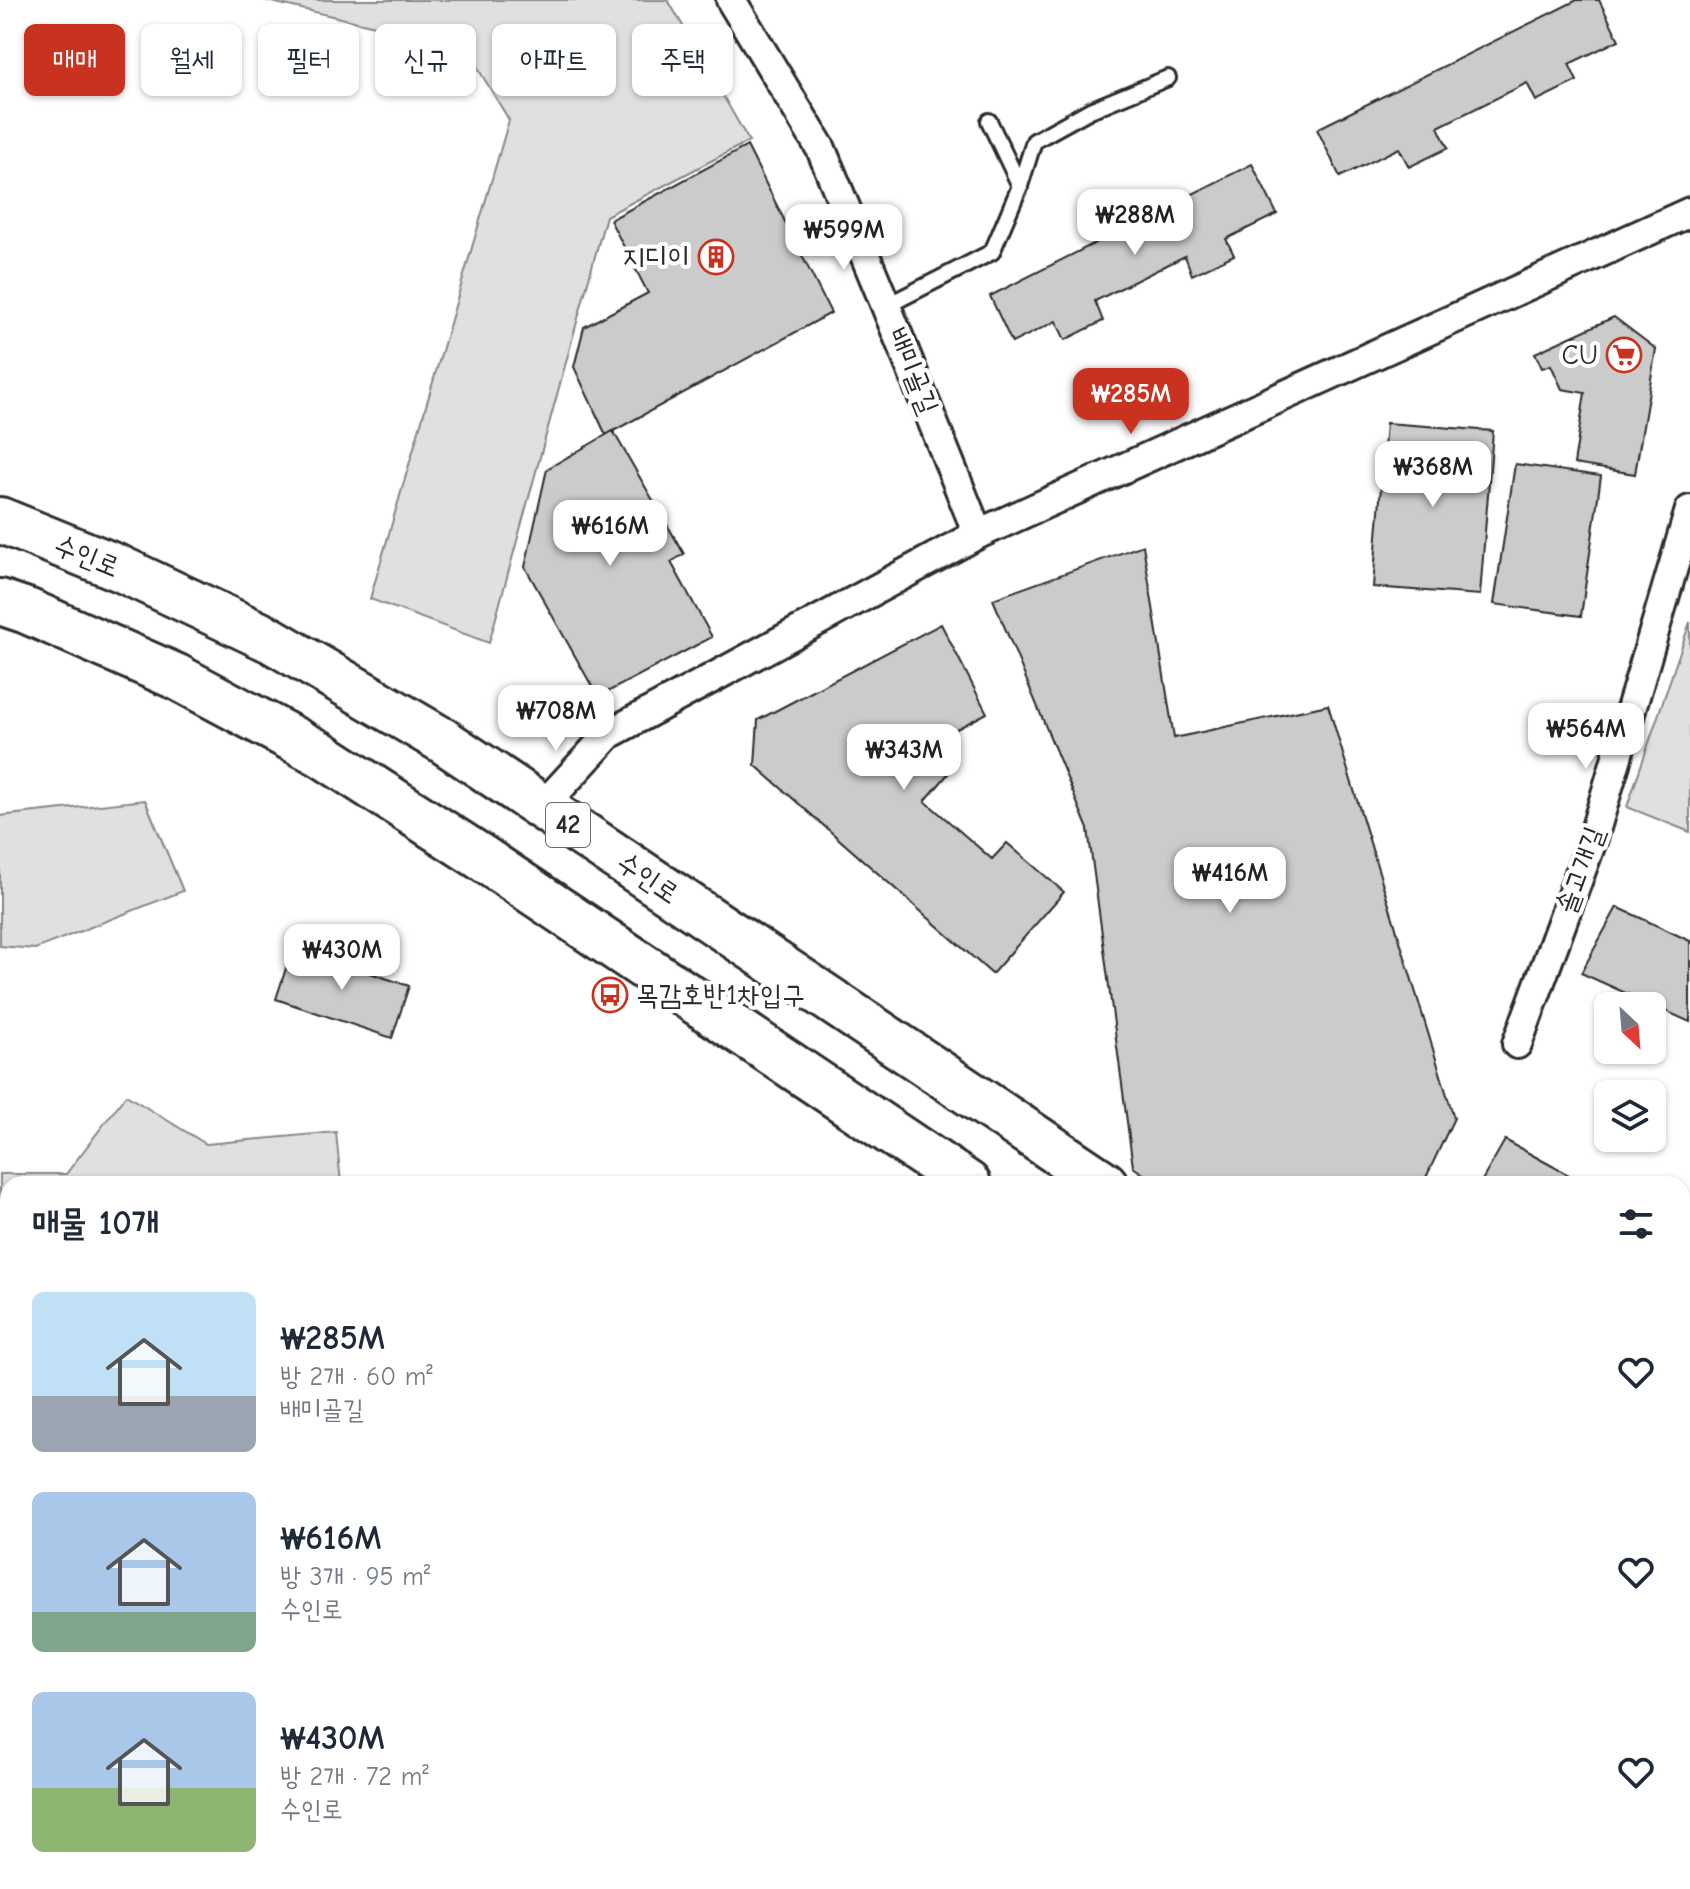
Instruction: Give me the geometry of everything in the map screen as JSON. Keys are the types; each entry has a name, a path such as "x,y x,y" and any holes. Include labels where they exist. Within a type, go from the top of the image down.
{"main road":[{"name":"수인로","path":"0,520 121,569 271,640 442,740 1093,1176"},
{"path":"0,602 177,677 321,754 479,856 956,1176"}],"street":[{"name":"배미골길","path":"731,0 821,149 978,534"},
{"path":"542,807 609,734 978,534 1690,212"},
{"name":"솔고개길","path":"1517,1044 1593,838 1690,510"}],"lane":[{"path":"886,306 992,252 1020,186 1034,141 1090,110 1168,78"},
{"path":"989,121 1020,186"}],"shaded area":[{"path":"263,0 668,0 682,24 632,24 632,96 723,96 749,141 606,216 489,643 370,599 509,120 495,96 616,96 616,24 492,24 492,92 476,65 476,24 375,26"},
{"path":"1690,622 1690,832 1627,807"},
{"path":"145,800 183,891 35,949 0,946 0,816"},
{"path":"126,1095 206,1144 336,1132 340,1176 0,1176 66,1174"}],"building":[{"path":"1577,0 1599,0 1619,40 1569,64 1577,81 1536,101 1527,83 1438,127 1448,148 1409,167 1399,148 1340,177 1317,129"},
{"name":"지디이","path":"747,146 831,313 606,435 574,367 584,327 648,293 610,220"},
{"path":"1252,164 1277,214 1226,239 1234,255 1192,275 1185,256 1095,301 1103,321 1065,340 1056,321 1012,343 990,296"},
{"path":"1614,317 1656,349 1635,474 1574,464 1585,393 1562,389 1551,365 1542,368 1535,353"},
{"path":"1386,423 1493,431 1480,595 1373,587"},
{"path":"613,431 684,554 671,562 712,637 598,697 525,567 547,469"},
{"path":"1515,464 1601,476 1581,616 1494,604"},
{"path":"1143,545 1174,738 1328,705 1454,1118 1427,1176 1146,1176 1133,1167 1088,829 993,599"},
{"path":"941,624 987,713 919,749 948,774 925,801 992,859 1007,843 1064,892 992,974 755,765 758,720"},
{"path":"1617,907 1690,941 1690,1022 1666,1011 1666,992 1623,992 1581,973"},
{"path":"293,947 409,986 392,1038 276,999"},
{"path":"1505,1140 1570,1176 1485,1176"}],"place":[{"name":"지디이","path":"716,257"},
{"name":"CU","path":"1624,355"},
{"name":"목감호반1차입구","path":"610,995"}]}
